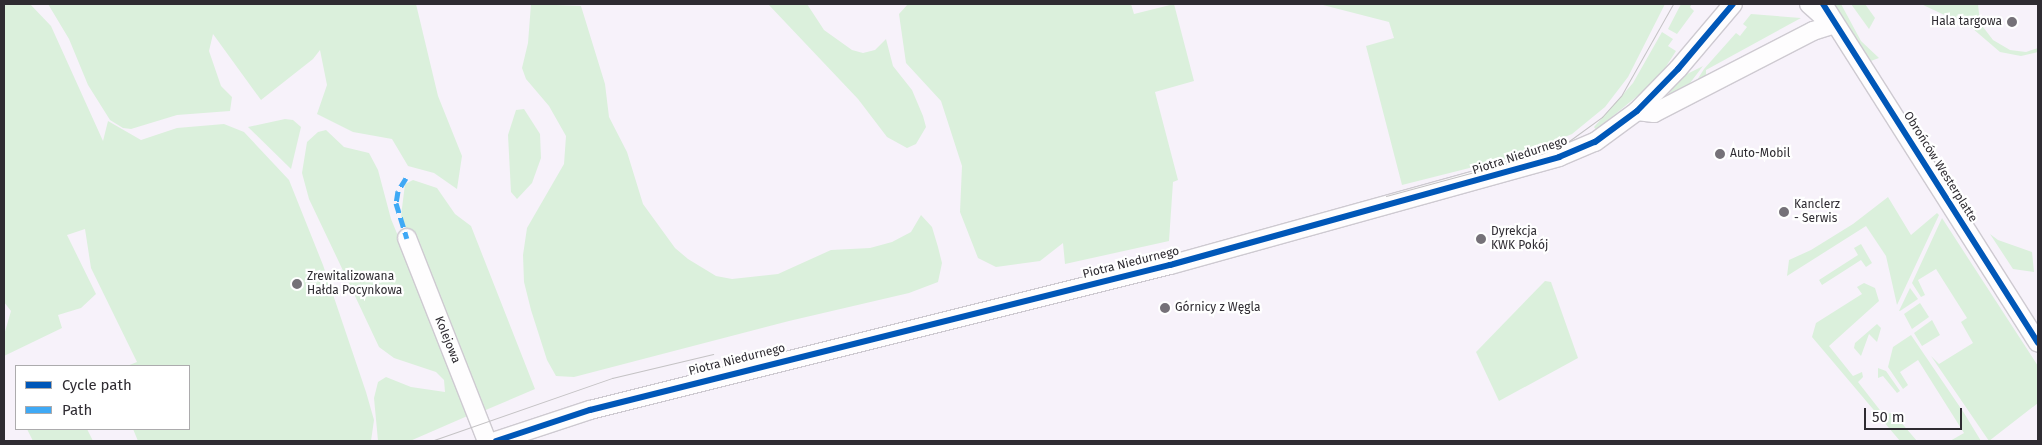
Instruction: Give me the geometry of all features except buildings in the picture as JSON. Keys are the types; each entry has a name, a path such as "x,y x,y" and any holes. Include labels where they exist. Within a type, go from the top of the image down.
{"street":[{"name":"Obrońców Westerplatte","path":"1809,4 1836,29"},
{"name":"Obrońców Westerplatte","path":"1823,4 1836,29 2033,323 2038,343"},
{"name":"Piotra Niedurnego","path":"496,441 590,410 1170,265 1525,168 1595,142 1638,111 1678,69 1726,8"},
{"path":"1638,111 1654,113 1813,31 1836,29"},
{"name":"Kolejowa","path":"407,238 487,441"}],"green space":[{"path":"4,4 30,4 51,26 103,141 108,121 141,140 177,128 224,124 244,132 289,180 323,265 366,392 374,420 371,441 138,441 133,430 190,430 190,365 130,365 137,362 91,268 85,229 67,235 96,294 81,308 58,315 62,328 4,356 4,335 11,311 4,302"},
{"path":"48,4 416,4 438,96 462,156 457,189 434,173 408,166 392,139 353,132 317,114 327,85 320,50 313,59 261,100 213,34 209,51 221,86 232,97 230,111 177,115 131,129 123,128 110,120 88,85 69,39"},
{"path":"531,4 581,6 605,84 609,117 627,152 643,204 675,248 688,259 716,276 732,279 778,274 831,250 870,248 892,242 911,232 921,215 932,227 938,247 942,263 938,282 909,293 789,321 574,377 556,376 547,360 531,310 524,282 523,255 527,228 564,164 566,136 549,106 526,79 522,68 528,43"},
{"path":"768,4 807,4 824,30 852,50 863,53 875,50 886,39 893,66 912,90 923,116 926,127 916,144 907,148 887,137 858,99"},
{"path":"908,4 1131,4 1134,14 1174,4 1194,81 1155,92 1178,180 1173,182 1169,241 1065,264 1063,243 1040,261 996,267 978,258 960,212 962,166 941,101 906,63 899,14"},
{"path":"1319,4 1665,4 1628,77 1605,107 1572,134 1521,155 1402,185 1366,46 1394,38 1389,22"},
{"path":"1681,4 1692,4 1690,7 1694,11 1677,34 1668,29"},
{"path":"1830,4 1841,4 1861,41 1879,58 1868,62"},
{"path":"1851,4 1865,4 1875,18 1869,29"},
{"path":"1921,4 1978,4 1980,23 1993,40 2010,50 2026,52 2038,48 2038,52 2021,56 2000,52 1972,28"},
{"path":"1751,14 1801,18 1706,70 1706,80 1692,88 1704,69 1736,33 1740,36 1747,27 1743,24"},
{"path":"1662,32 1673,39 1668,46 1676,51 1658,79 1596,130 1594,127 1633,83"},
{"path":"1703,66 1690,83 1679,89 1680,94 1662,102 1683,76"},
{"path":"524,109 540,134 541,158 532,183 517,199 511,192 508,135 516,110"},
{"path":"285,119 293,120 301,127 291,169 248,127"},
{"path":"326,130 344,147 369,153 378,170 391,219 472,414 410,441 378,441 374,398 378,382 386,377 411,387 445,392 444,380 436,372 394,358 379,347 309,199 302,173 307,142 318,132"},
{"path":"413,180 437,188 455,214 471,226 535,389 481,412 401,216 405,184"},
{"path":"1888,197 1911,235 1937,213 1939,215 1897,305 1886,256 1866,226 1787,276 1789,260 1811,250 1853,224"},
{"path":"1942,218 2038,366 2038,403 1989,441 1931,356 1939,364 1973,343 1961,322 1967,318 1936,269 1918,280 1925,295 1921,297 1912,283"},
{"path":"1990,234 1998,240 2032,252 2034,272 2013,269"},
{"path":"1861,244 1872,263 1866,267 1861,260 1822,285 1819,280 1858,255 1854,248"},
{"path":"1545,281 1551,282 1578,358 1499,401 1476,352"},
{"path":"1864,283 1875,288 1879,301 1829,346 1853,376 1862,372 1863,377 1858,382 1883,414 1893,413 1917,441 1900,441 1812,337 1816,323 1862,294 1857,287"},
{"path":"1910,288 1918,299 1899,311"},
{"path":"1920,303 1929,317 1912,329 1904,314"},
{"path":"1932,320 1940,335 1922,346 1914,333"},
{"path":"1877,324 1881,328 1877,342 1869,334 1861,356 1854,348 1855,343"},
{"path":"1911,335 1981,441 1950,441 1964,433 1918,360 1900,372 1908,385 1903,389 1888,367 1893,347"},
{"path":"1878,368 1886,371 1900,391 1897,393 1883,376 1878,378"},
{"path":"28,430 88,430 93,441 33,441"}],"tram line":[{"path":"1386,196 1541,154 1569,141 1602,117 1621,96 1673,4"},
{"path":"431,441 612,378 713,354"}],"marked path":[{"path":"406,178 398,191 396,203 407,238"}],"cycle path":[{"path":"496,441 590,410 1170,265 1559,157 1595,142 1637,111 1678,69 1733,4"},
{"path":"1823,4 2038,343"}],"place":[{"name":"Hala targowa","path":"2012,22"},
{"name":"Auto-Mobil","path":"1720,154"},
{"name":"Kanclerz - Serwis","path":"1784,212"},
{"name":"Dyrekcja KWK Pokój","path":"1481,239"},
{"name":"Zrewitalizowana Hałda Pocynkowa","path":"297,284"},
{"name":"Górnicy z Węgla","path":"1165,308"}]}
